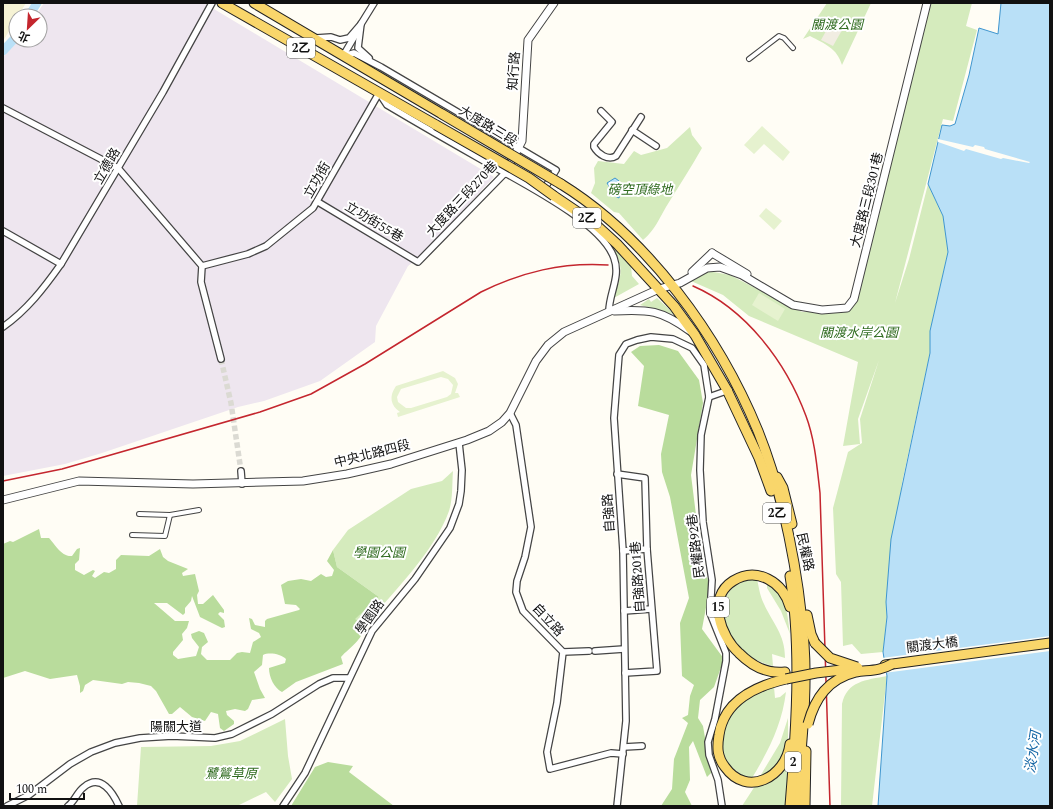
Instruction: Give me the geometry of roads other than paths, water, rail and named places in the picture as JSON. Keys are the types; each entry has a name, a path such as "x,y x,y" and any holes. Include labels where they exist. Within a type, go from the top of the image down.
{"main road":[{"name":"大度路三段","path":"222,3 529,178 594,223 617,244 674,306"},
{"name":"大度路三段","path":"254,3 316,38 343,56 582,197 614,223 685,302"},
{"name":"民權路","path":"685,302 737,386 749,411 770,464 791,548 804,644 801,676 797,806"},
{"name":"民權路","path":"674,306 696,335 728,390 754,450 759,458 771,490 794,578 795,641 801,676 794,717 795,735 790,806"},
{"path":"770,464 783,488 798,550 810,634 821,651 830,658 858,668"},
{"name":"關渡大橋","path":"795,641 790,606 786,596 778,585 757,575 744,576 732,581 722,593 718,608 720,622 725,636 733,648 747,662 764,670 786,675 816,673 1050,644"},
{"path":"805,806 808,724 815,701 824,689 839,679 855,673 884,669 892,664"},
{"name":"關渡大橋","path":"786,675 757,687 734,704 725,716 720,730 717,746 719,756 725,767 732,774 752,782 764,780 773,776 786,762 790,748 794,717"}],"street":[{"name":"立德路","path":"3,327 16,318 45,288 61,264 118,168 212,3"},
{"path":"316,38 331,37 345,40 361,24 374,3"},
{"name":"知行路","path":"519,148 522,141 528,40 554,3"},
{"name":"大度路三段301巷","path":"761,286 793,305 808,309 833,310 850,306 854,299 863,265 927,3"},
{"path":"361,24 358,48 381,67"},
{"path":"343,56 356,34 359,32"},
{"path":"749,59 780,36 784,38 793,48"},
{"path":"343,56 354,53 381,67"},
{"name":"大度路三段","path":"381,67 556,170 541,194"},
{"name":"大度路三段","path":"379,93 387,105 541,194 592,229 614,256 616,278 609,302 609,311"},
{"name":"立功街","path":"202,266 248,254 266,246 313,208 318,202 379,93"},
{"path":"3,108 118,168 202,266 201,282 221,359"},
{"path":"601,111 612,122 594,144 594,147 606,157 612,158 616,156 640,117"},
{"path":"632,130 656,146"},
{"name":"大度路三段270巷","path":"418,262 505,173 519,148"},
{"name":"立功街55巷","path":"318,202 418,262"},
{"path":"3,231 61,264"},
{"path":"683,281 711,262 712,253"},
{"path":"683,281 712,253"},
{"path":"712,253 745,272 761,286"},
{"path":"699,271 706,268 720,267 742,275 761,286"},
{"name":"中央北路四段","path":"3,500 79,481 155,484 242,484 303,481 347,474 391,464 489,431 502,422 510,413 536,360 548,345 564,332 658,289 672,286 683,281"},
{"path":"609,311 651,311 674,319 696,335"},
{"name":"自強路","path":"617,806 624,754 625,673 623,551 614,418 616,374 619,355 626,344 637,340 662,337 673,338 692,348 704,365 709,397"},
{"path":"709,397 737,386"},
{"name":"民權路92巷","path":"709,397 701,435 700,470 703,522 712,580 710,613 726,653 726,660 715,720 708,742 709,754 718,780 722,806"},
{"name":"自立路","path":"510,413 516,425 531,526 525,557 517,581 516,592 523,611 563,652 557,703 547,752 550,769 611,753 624,754"},
{"name":"學園路","path":"283,806 305,773 341,699 366,642 379,620 414,579 450,528 459,504 461,491 462,470 459,442"},
{"path":"241,471 242,484"},
{"name":"自強路201巷","path":"617,474 645,478 647,549 657,671 625,673"},
{"path":"139,514 170,515 199,510"},
{"path":"132,536 165,536 170,515"},
{"path":"623,551 647,549"},
{"path":"624,610 651,609"},
{"path":"563,652 624,649"},
{"name":"陽關大道","path":"7,806 29,795 70,764 91,752 115,743 140,738 172,736 215,738 232,734 272,714 319,684 333,678 349,678"},
{"path":"624,747 642,746"},
{"path":"68,806 84,787 90,783 98,783 104,785 112,791 119,806"}],"water":[{"name":"淡水河","path":"1001,3 1050,3 1050,806 878,806 887,676 883,652 887,617 886,602 891,539 930,353 930,331 948,252 943,216 928,184 942,125 950,126 955,124 969,75 979,28 998,34"},
{"path":"615,178 619,181 619,198 615,196 607,183"}],"waterway":[{"path":"34,8 37,3"},
{"path":"3,51 8,46"}],"tunnel":[{"path":"221,359 231,403 241,471"}],"railway":[{"path":"3,481 62,469 260,412 311,394 365,364 481,292 496,285 527,274 558,267 591,264 608,265"},
{"path":"693,286 730,308 762,339 775,357 798,396 812,434 820,493 830,806"}],"park label":[{"name":"關渡公園","path":"837,25"},
{"name":"磅空頂綠地","path":"640,190"},
{"name":"關渡水岸公園","path":"859,333"},
{"name":"學園公園","path":"379,553"},
{"name":"鷺鷥草原","path":"231,774"}]}
